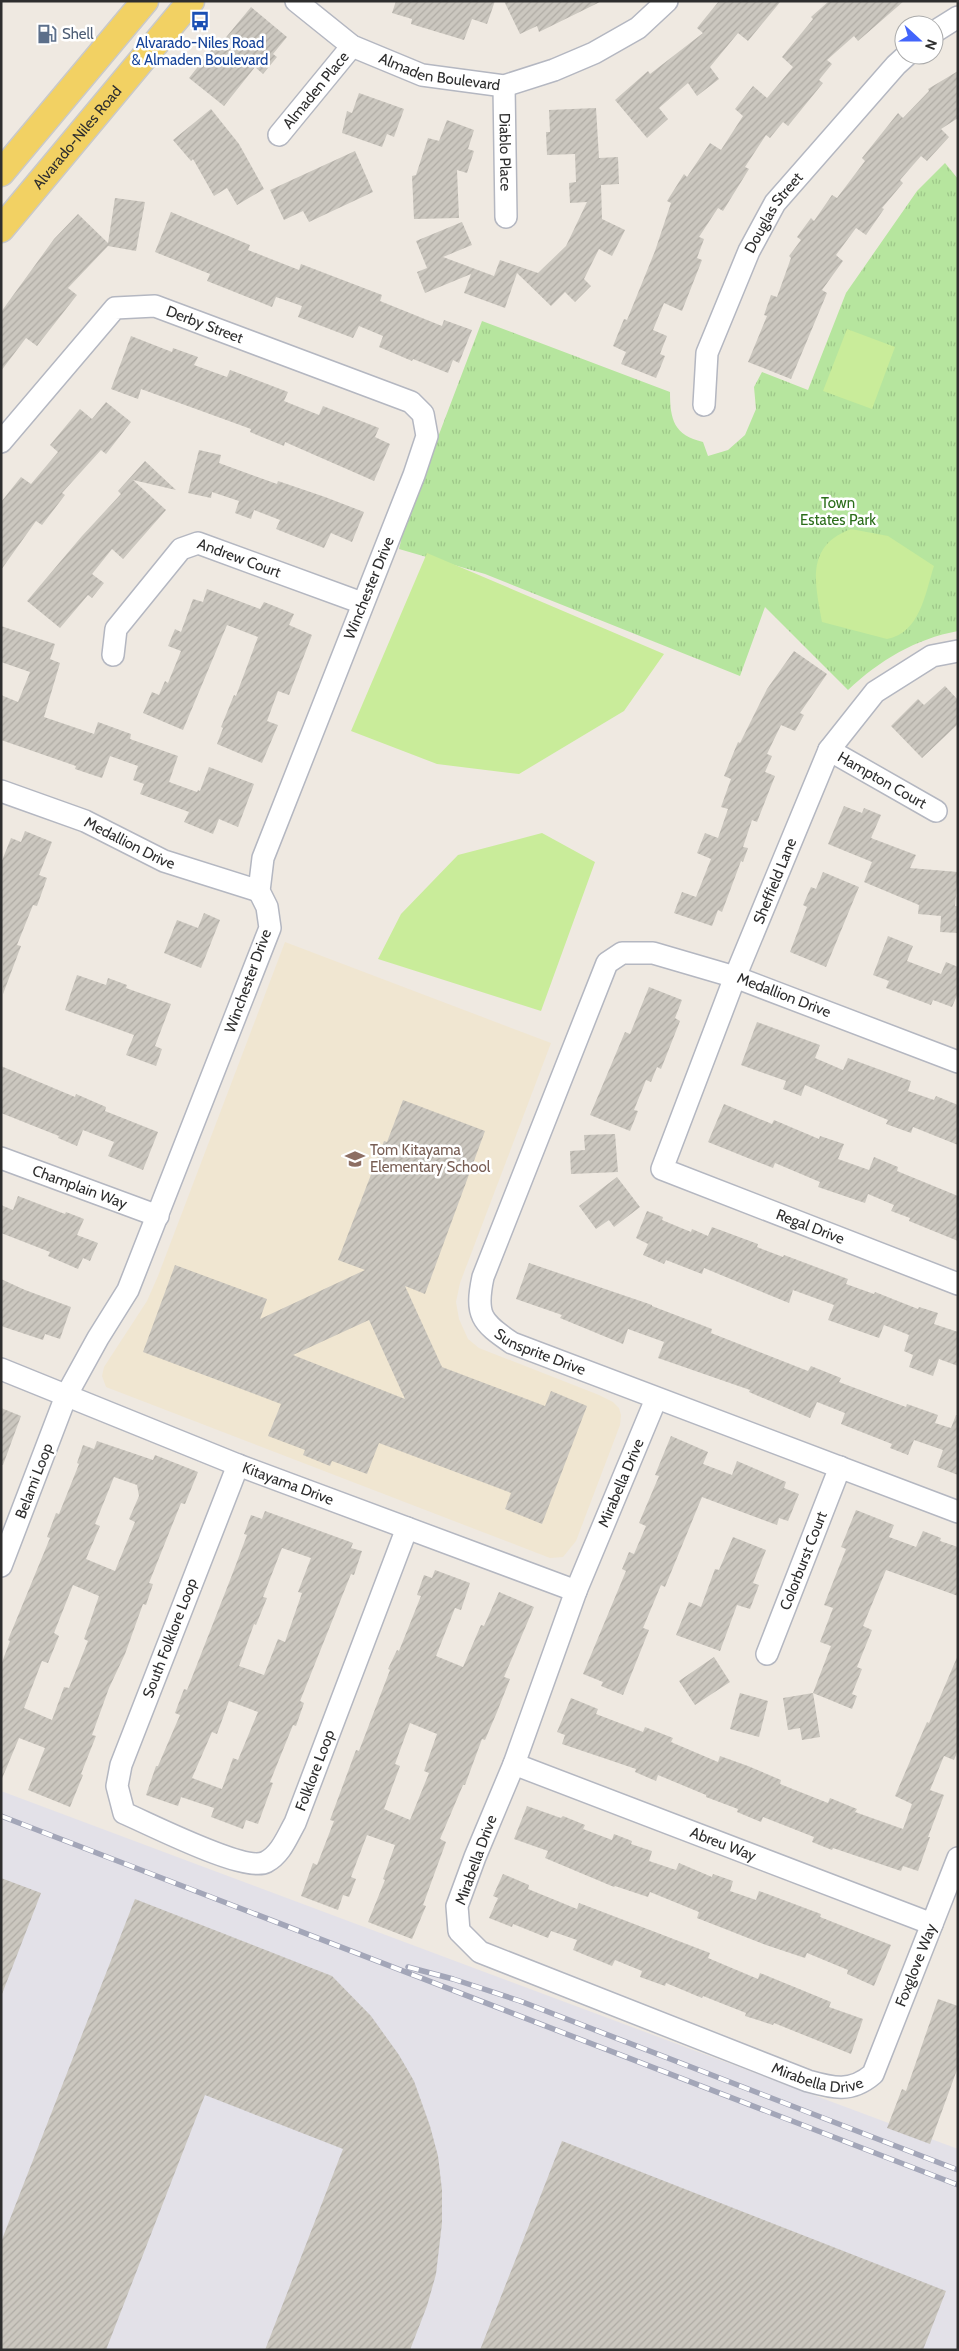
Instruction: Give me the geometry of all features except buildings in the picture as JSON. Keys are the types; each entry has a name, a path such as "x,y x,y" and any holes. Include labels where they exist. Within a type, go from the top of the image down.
{"main road":[{"path":"1,173 145,1"},
{"name":"Alvarado-Niles Road","path":"1,229 191,1"}],"street":[{"name":"Almaden Boulevard","path":"296,1 352,46 422,75 504,86 554,70 594,53 638,28 667,1"},
{"path":"944,25 958,16"},
{"name":"Almaden Place","path":"279,135 352,46"},
{"name":"Douglas Street","path":"704,405 707,353 749,251 775,203 897,65"},
{"name":"Diablo Place","path":"504,86 506,217"},
{"name":"Derby Street","path":"1,442 115,308 154,306 411,402 423,414"},
{"name":"Winchester Drive","path":"66,1396 98,1338 128,1290 270,928 267,907 259,891 264,858 362,603 414,475 427,436 423,414"},
{"name":"Andrew Court","path":"113,655 116,629 181,549 198,543 362,603"},
{"name":"Sheffield Lane","path":"662,1169 735,977 829,750 875,692 932,656 958,651"},
{"name":"Hampton Court","path":"829,750 936,810"},
{"name":"Medallion Drive","path":"1,791 85,821 164,861 259,891"},
{"name":"Medallion Drive","path":"607,963 622,953 653,953 735,977 958,1062"},
{"name":"Sunsprite Drive","path":"607,963 483,1277 479,1296 481,1314 490,1328 512,1343 958,1512"},
{"name":"Champlain Way","path":"1,1158 158,1216"},
{"name":"Regal Drive","path":"662,1169 958,1284"},
{"name":"Kitayama Drive","path":"1,1369 238,1465 576,1591"},
{"name":"Belami Loop","path":"1,1566 66,1396"},
{"name":"Mirabella Drive","path":"656,1399 576,1591 514,1764 475,1857 458,1906 459,1931 480,1952 808,2082 833,2088 851,2087 862,2084 872,2074"},
{"name":"South Folklore Loop","path":"124,1813 117,1786 121,1764 238,1465"},
{"name":"Colorburst Court","path":"767,1654 840,1467"},
{"name":"Folklore Loop","path":"124,1813 218,1855 246,1862 264,1863 276,1855 295,1823 407,1528"},
{"name":"Abreu Way","path":"514,1764 932,1924"},
{"name":"Foxglove Way","path":"872,2074 958,1858"}],"shaded area":[{"name":"Tom Kitayama Elementary School","path":"285,942 551,1043 460,1283 456,1302 459,1319 468,1339 479,1348 599,1395 613,1402 619,1408 621,1415 620,1425 576,1541 563,1557 550,1558 106,1387 102,1376 104,1367 147,1301 158,1276"},
{"path":"1,1791 958,2149 958,2350 1,2350"}],"green space":[{"name":"Town Estates Park","path":"945,163 958,179 958,631 927,639 899,652 873,669 848,690 765,607 740,676 485,574 399,549 405,524 482,321 670,392 671,411 680,430 693,439 703,442 708,456 728,450 745,435 756,409 754,387 762,372 808,390 846,293 917,191"},
{"path":"847,329 895,347 872,409 823,391"},
{"path":"851,529 888,536 934,566 920,611 907,629 898,635 887,639 822,622 816,580 820,556 826,545 836,536"},
{"path":"427,553 664,654 624,711 519,774 437,764 351,731"},
{"path":"542,833 595,862 541,1011 378,959 401,914 458,855"}],"railway":[{"path":"1,1816 958,2185"},
{"path":"408,1967 453,1979 520,2001 958,2170"}],"place":[{"name":"Alvarado-Niles Road & Almaden Boulevard","path":"200,21"},
{"name":"Shell","path":"47,34"},
{"name":"Tom Kitayama Elementary School","path":"355,1159"}]}
